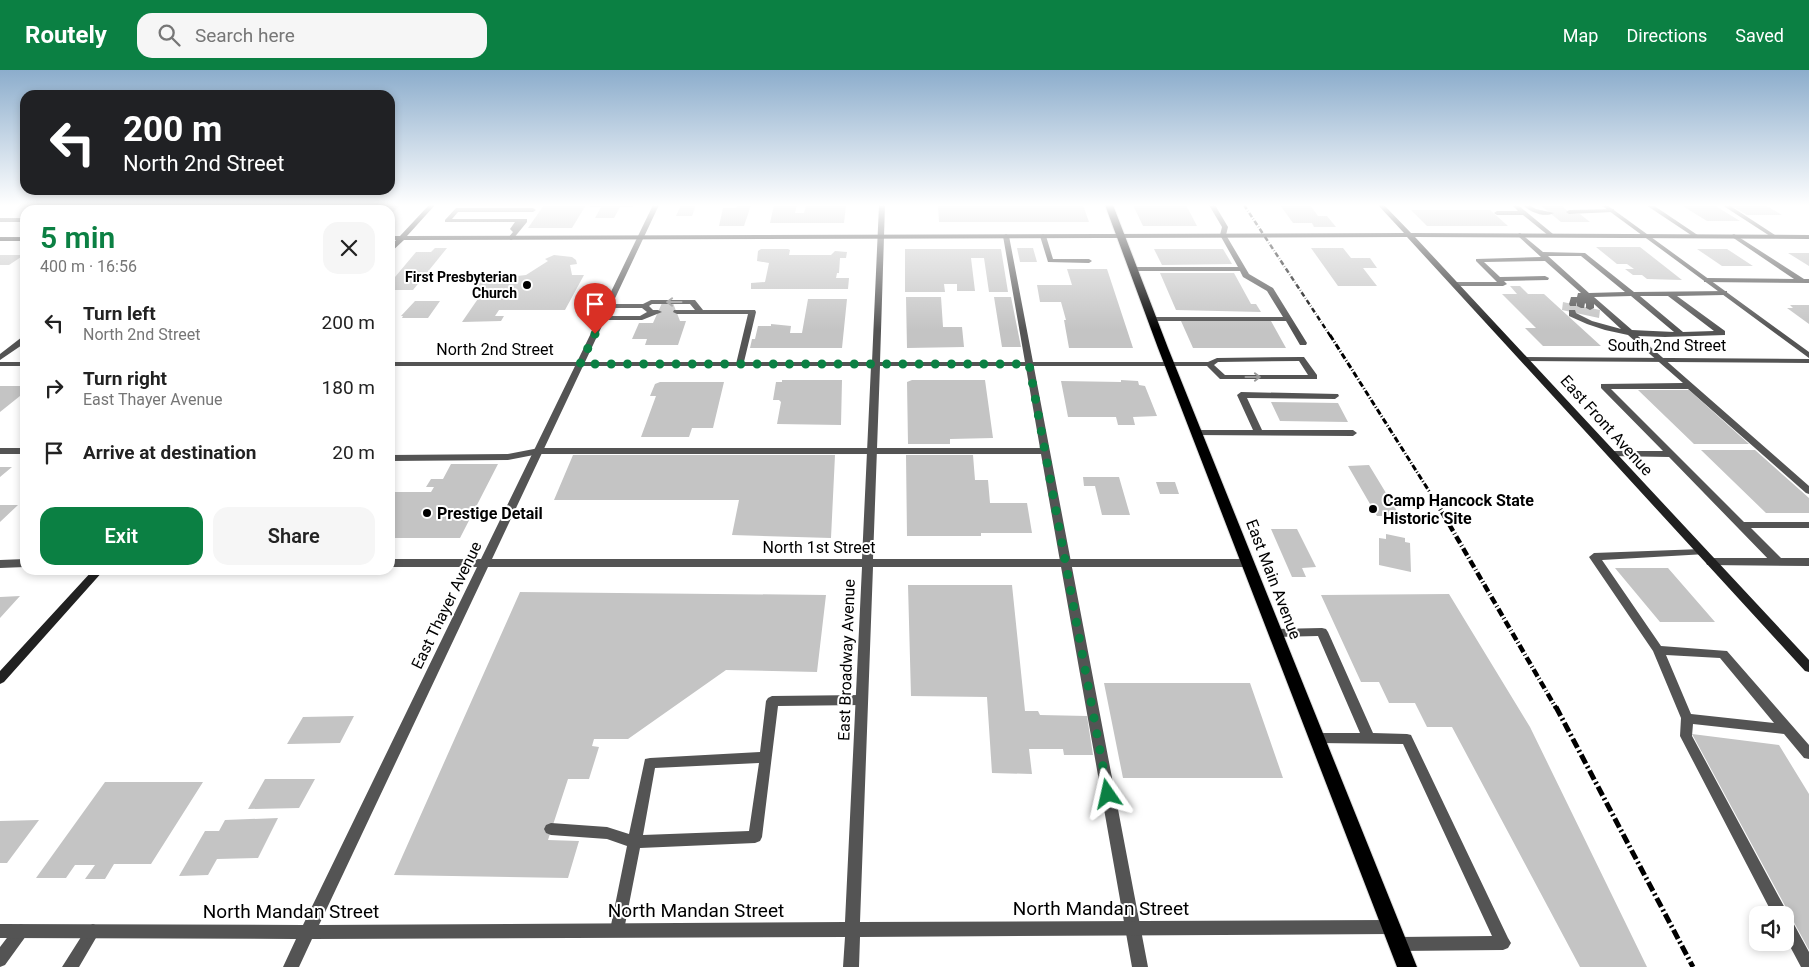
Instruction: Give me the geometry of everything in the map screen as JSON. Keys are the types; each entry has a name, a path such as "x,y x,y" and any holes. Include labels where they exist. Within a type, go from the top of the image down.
{"main road":[{"name":"East Main Avenue","path":"1126,247 1196,433 1407,967"}],"street":[{"name":"East Thayer Avenue","path":"291,967 636,247"},
{"name":"East Broadway Avenue","path":"851,967 880,247"},
{"path":"1008,247 1140,967"},
{"path":"1046,247 1050,261 1090,261"},
{"path":"1231,247 1246,276 1270,290 1303,343"},
{"name":"East Front Avenue","path":"1419,247 1809,668"},
{"path":"1534,247 1545,256 1580,307 1591,319 1590,302 1580,307"},
{"path":"1661,247 1809,356"},
{"path":"1752,247 1805,280"},
{"path":"1455,284 1502,284 1478,260 1583,254 1680,334"},
{"path":"1134,269 1243,269"},
{"path":"1497,278 1545,278"},
{"path":"1707,280 1805,280"},
{"path":"1580,307 1632,294 1724,293"},
{"path":"1580,307 1631,334 1722,333 1670,294"},
{"path":"644,306 651,302 692,302 701,312"},
{"path":"602,318 642,318 655,312 644,306 608,306"},
{"path":"1580,307 1631,334 1809,491"},
{"path":"677,312 752,312 740,364"},
{"path":"1152,319 1288,319"},
{"path":"0,358 20,343"},
{"name":"North 2nd Street","path":"395,364 1209,364 1218,360 1301,359 1314,378 1224,377 1209,364"},
{"name":"South 2nd Street","path":"1525,359 1809,361"},
{"path":"0,364 20,364"},
{"path":"1690,386 1604,386 1778,562"},
{"path":"1259,433 1241,395 1335,396"},
{"path":"1196,433 1353,433"},
{"path":"0,451 20,451"},
{"path":"395,458 508,457 539,451 1045,451"},
{"path":"1612,454 1670,454"},
{"path":"1742,525 1809,524"},
{"path":"1702,552 1594,557 1658,650 1687,718 1686,736 1776,906"},
{"name":"North 1st Street","path":"395,563 867,564 1247,562"},
{"path":"1711,562 1809,562"},
{"path":"0,564 20,564"},
{"path":"0,679 94,575"},
{"path":"1275,632 1322,632 1369,739"},
{"path":"1658,650 1723,654 1809,754"},
{"path":"552,830 607,834 635,842 756,837 772,701 862,700"},
{"path":"1687,718 1787,730"},
{"path":"1316,738 1407,739 1503,944 1398,944"},
{"path":"617,930 650,763 766,758"},
{"name":"North Mandan Street","path":"0,931 308,932 1391,927"},
{"path":"0,960 21,931"},
{"path":"70,967 93,931"},
{"path":"1794,939 1809,967"}],"building":[{"path":"1596,247 1640,247 1682,280 1647,279 1642,275 1633,275 1625,269 1634,269 1627,264 1617,264"},
{"path":"435,248 447,248 413,290 395,290 395,277 416,252 431,252"},
{"path":"1017,248 1033,248 1037,262 1020,262"},
{"path":"1311,248 1343,248 1351,258 1370,258 1377,268 1363,268 1377,286 1338,286"},
{"path":"761,249 788,249 790,250 789,255 831,255 835,251 847,252 846,258 840,258 839,273 837,273 836,278 849,278 848,289 751,289 751,283 765,282 769,263 757,261 758,251"},
{"path":"905,249 1001,249 1008,292 989,292 984,258 971,258 975,291 957,291 957,284 944,284 945,292 905,292"},
{"path":"1154,249 1223,249 1232,264 1162,265"},
{"path":"1697,249 1727,249 1753,266 1722,266"},
{"path":"1788,253 1809,253 1809,266"},
{"path":"0,255 20,255 20,258 9,265 0,265"},
{"name":"First Presbyterian Church","path":"554,255 572,257 576,260 577,264 570,265 572,275 584,275 565,310 499,310 495,316 504,316 501,321 462,322 484,290 472,290 480,280 526,275 548,261 545,259"},
{"path":"1067,269 1107,269 1133,348 1069,348 1064,320 1066,320 1061,302 1040,302 1037,285 1072,285"},
{"path":"1160,273 1234,273 1251,304 1256,304 1261,312 1176,310"},
{"path":"1510,286 1520,286 1528,294 1544,294 1601,346 1543,346 1525,328 1536,328 1502,294 1517,294"},
{"path":"906,297 941,297 943,327 962,327 964,347 907,348"},
{"path":"994,297 1011,297 1021,347 1002,347"},
{"path":"808,299 847,299 842,348 750,348 752,339 755,339 758,326 771,326 771,324 791,326 790,333 802,333"},
{"path":"415,301 440,301 428,318 402,318 403,316 401,316"},
{"path":"1563,302 1600,310 1599,318 1562,310"},
{"path":"662,303 673,303 680,321 686,321 678,345 645,345 647,339 632,339 639,323 653,323"},
{"path":"1790,305 1809,305 1809,324 1787,308 1793,308"},
{"path":"1181,321 1271,321 1286,348 1193,348"},
{"path":"782,380 842,380 841,425 777,424 781,402 773,400 776,382 782,382"},
{"path":"912,380 985,380 993,438 950,439 950,444 908,444 907,382"},
{"path":"1121,380 1138,381 1139,385 1145,386 1157,416 1133,417 1135,425 1118,425 1116,417 1068,417 1061,381 1121,382"},
{"path":"660,382 724,382 713,428 692,428 689,437 641,437 656,396 650,396 655,384"},
{"path":"0,386 20,386 20,396 0,412"},
{"path":"1638,390 1689,390 1749,444 1694,444"},
{"path":"1271,402 1338,403 1348,422 1280,421"},
{"path":"1701,450 1755,450 1809,498 1809,513 1766,513"},
{"path":"573,455 835,455 831,538 732,535 739,500 554,500"},
{"path":"906,455 973,455 975,480 988,480 990,503 1027,503 1032,533 981,533 981,536 907,536"},
{"path":"451,464 498,464 460,538 395,538 395,492 431,492 434,487 426,487 431,479 443,479"},
{"path":"1369,465 1400,516 1377,516 1348,466"},
{"path":"0,467 12,467 0,477"},
{"path":"1083,477 1119,477 1130,515 1102,515 1095,486 1084,486"},
{"path":"1156,482 1175,482 1179,494 1160,494"},
{"path":"0,505 18,505 0,522"},
{"path":"1271,529 1297,529 1316,567 1302,568 1306,577 1292,577"},
{"path":"1386,534 1405,538 1405,542 1410,543 1411,572 1379,565 1379,538 1386,539"},
{"path":"1615,568 1668,568 1715,622 1660,622"},
{"path":"908,585 1012,585 1025,711 1038,711 1040,715 1087,716 1093,755 1064,755 1063,749 1029,749 1032,774 992,773 987,697 911,696"},
{"path":"520,592 826,595 817,672 726,670 628,739 594,739 592,746 599,747 589,779 568,779 548,840 579,841 568,878 394,875"},
{"path":"1449,594 1530,727 1647,967 1580,967 1452,727 1427,727 1415,703 1389,703 1379,682 1361,682 1321,595"},
{"path":"20,596 0,618 0,597"},
{"path":"1104,683 1250,683 1283,778 1123,778"},
{"path":"354,716 340,743 287,744 303,717"},
{"path":"1692,734 1779,745 1809,794 1809,950 1794,922 1794,906 1785,906"},
{"path":"265,779 315,779 299,808 248,809"},
{"path":"105,782 203,782 151,864 114,864 105,879 85,879 95,865 75,865 66,878 36,878"},
{"path":"278,818 258,858 217,859 208,875 179,876 205,831 219,831 225,820"},
{"path":"39,820 7,863 0,863 0,821"}],"railway":[{"path":"1272,247 1331,337"},
{"path":"1330,335 1436,502"},
{"path":"1435,500 1556,708"},
{"path":"1556,707 1693,967"}],"place":[{"name":"First Presbyterian Church","path":"527,285"},
{"name":"Camp Hancock State Historic Site","path":"1373,509"},
{"name":"Prestige Detail","path":"427,513"}],"route":[{"path":"595,334 580,364 1029,364 1108,794"}]}
